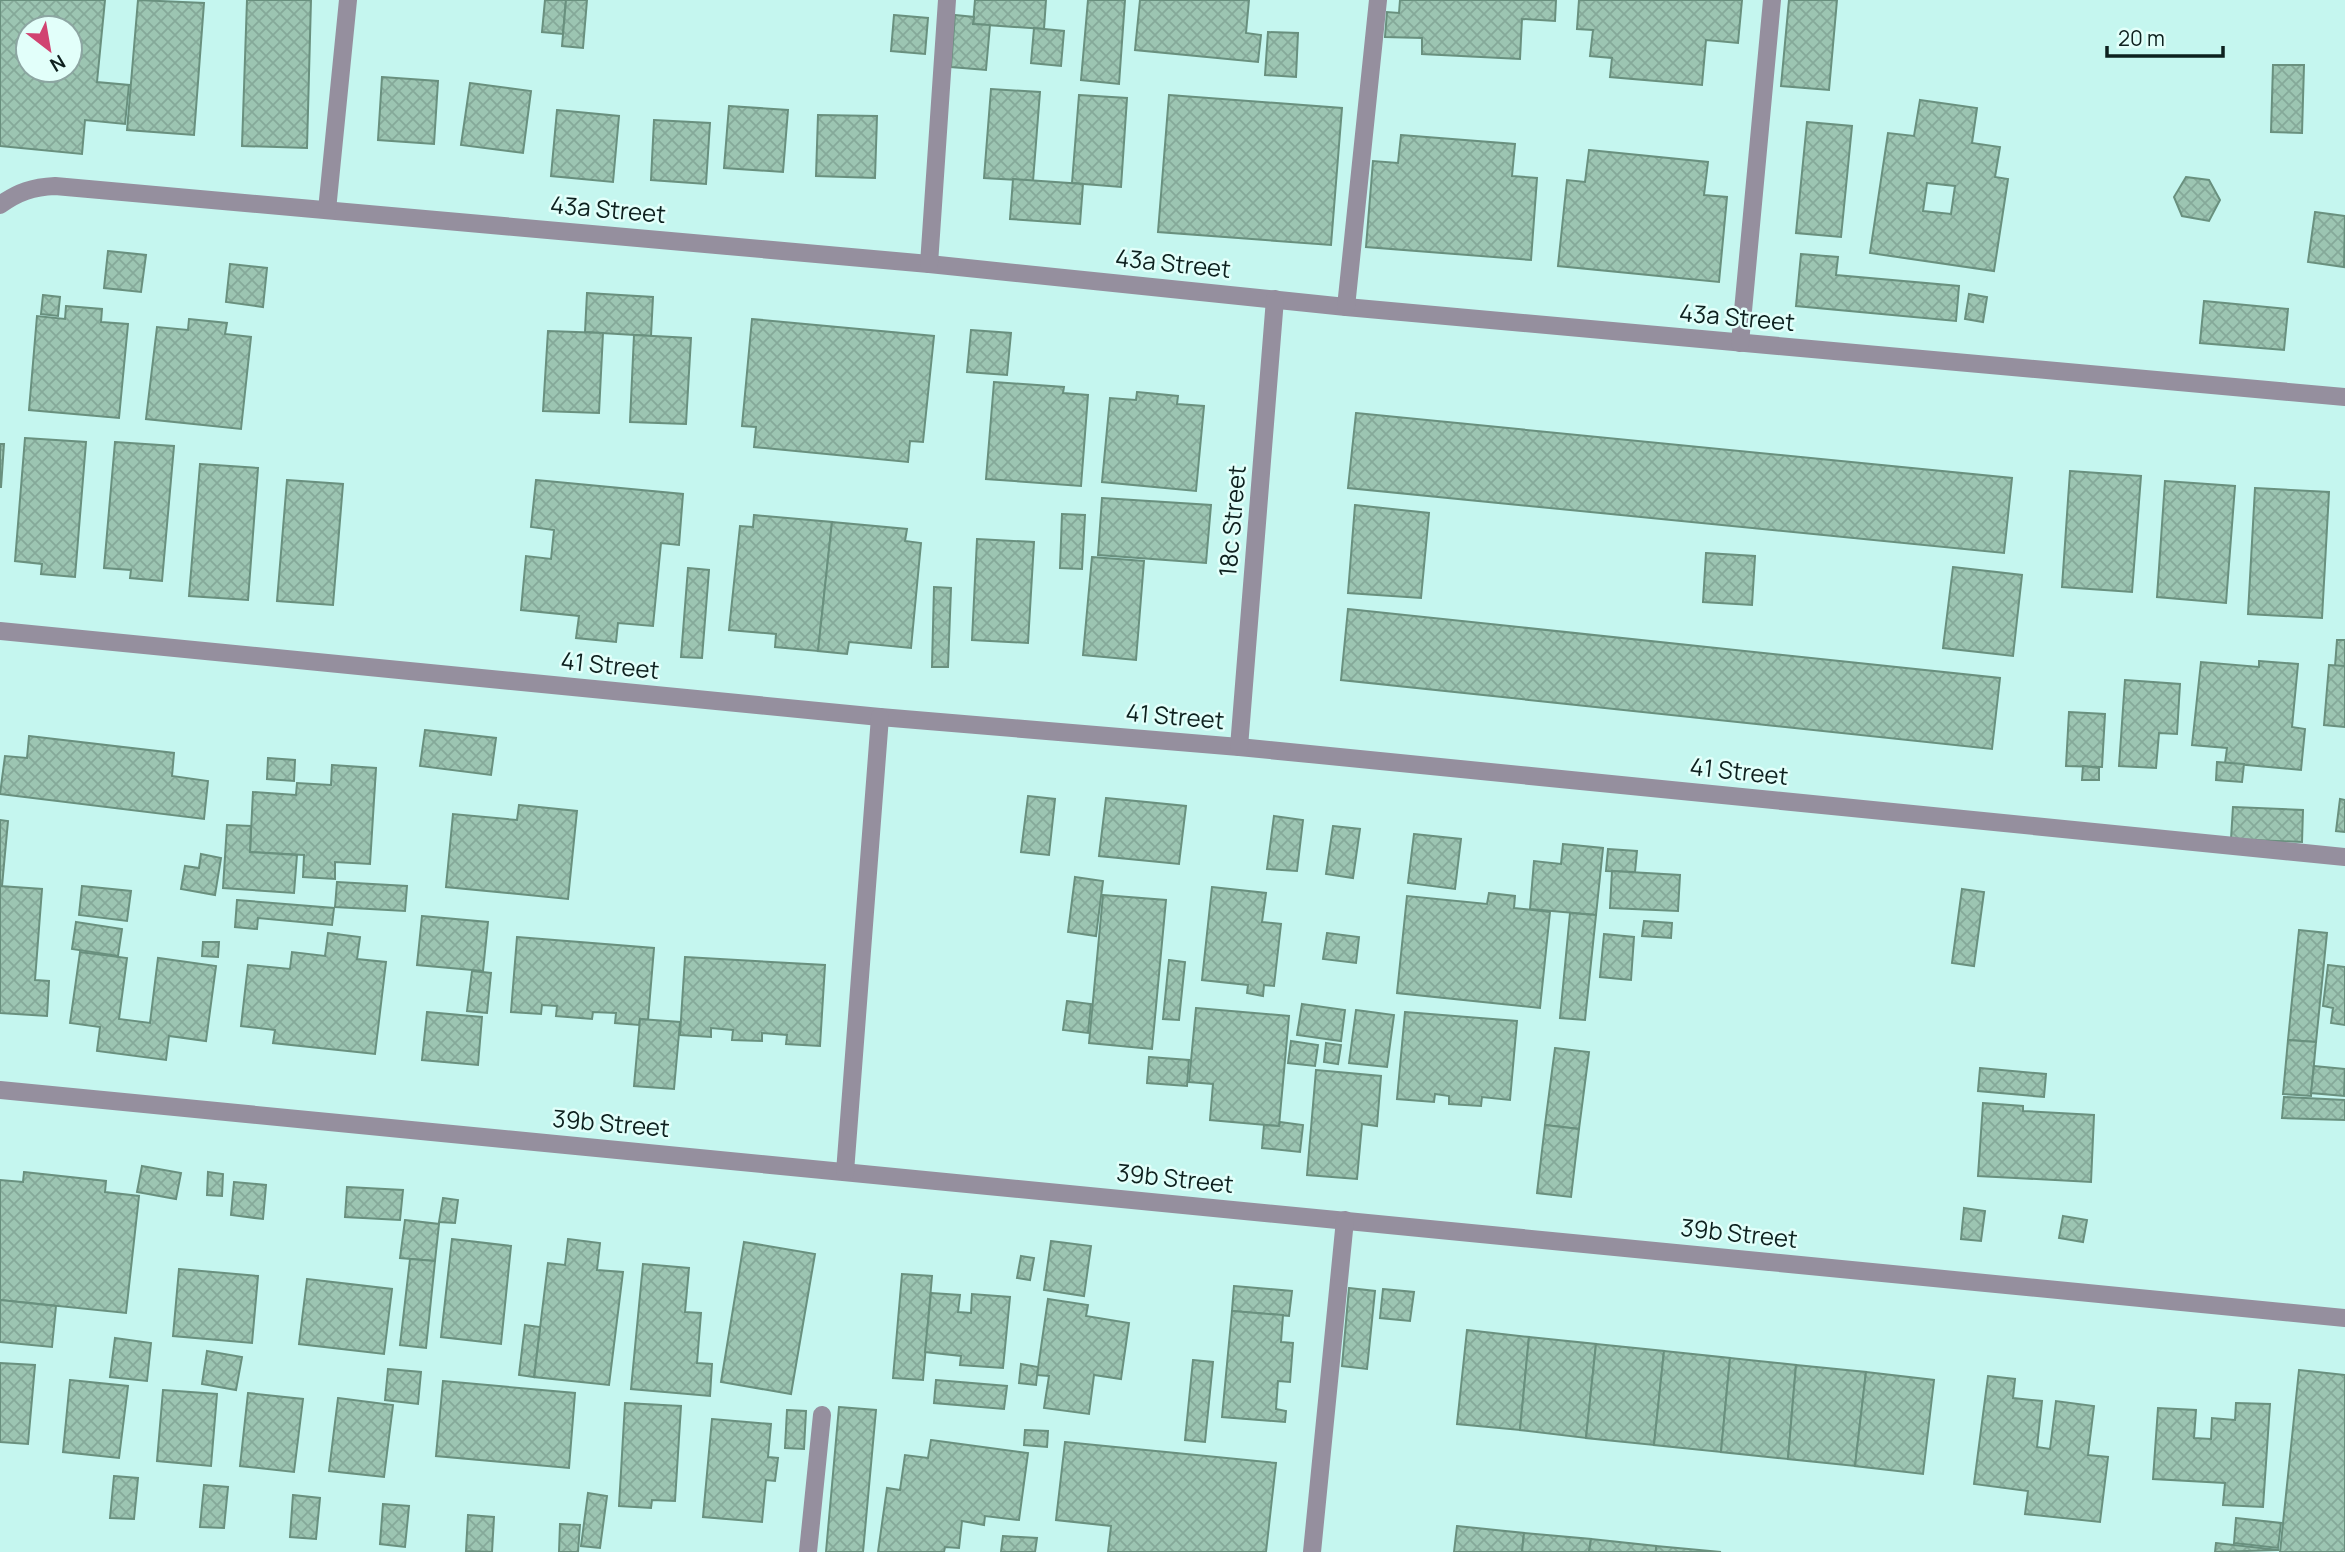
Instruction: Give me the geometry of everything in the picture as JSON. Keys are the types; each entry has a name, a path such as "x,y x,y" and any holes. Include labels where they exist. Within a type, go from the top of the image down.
{"street":[{"path":"327,210 348,0"},
{"path":"929,264 947,0"},
{"path":"1346,307 1378,0"},
{"path":"1740,343 1772,0"},
{"name":"43a Street","path":"0,205 14,195 34,187 55,186 929,264 1346,307 2345,397"},
{"name":"18c Street","path":"1239,747 1275,299"},
{"name":"41 Street","path":"0,631 880,717 1239,747 2345,857"},
{"path":"845,1172 880,717"},
{"name":"39b Street","path":"0,1090 2345,1318"},
{"path":"1312,1552 1345,1220"},
{"path":"808,1552 822,1415"}],"building":[{"path":"0,0 105,0 97,82 129,85 125,124 85,120 82,154 0,146"},
{"path":"138,0 204,3 194,135 127,130"},
{"path":"247,0 311,0 307,148 242,146"},
{"path":"545,0 566,0 563,34 542,32"},
{"path":"566,0 587,0 583,48 562,46"},
{"path":"975,0 1046,0 1044,29 973,24"},
{"path":"1088,0 1125,0 1119,84 1081,80"},
{"path":"1140,0 1249,0 1246,33 1261,35 1258,62 1135,50"},
{"path":"1400,0 1556,0 1555,21 1522,19 1520,59 1422,54 1422,38 1385,37 1387,12 1399,13"},
{"path":"1579,0 1742,0 1738,43 1706,40 1702,85 1610,77 1612,58 1590,56 1593,30 1577,29"},
{"path":"1789,0 1837,0 1829,90 1781,86"},
{"path":"894,15 928,18 925,54 891,51"},
{"path":"955,15 974,17 973,24 990,25 986,70 951,67"},
{"path":"1034,28 1064,31 1061,66 1031,63"},
{"path":"1268,32 1298,33 1296,77 1265,75"},
{"path":"2273,65 2304,65 2302,133 2271,132"},
{"path":"382,77 438,81 434,144 378,140"},
{"path":"470,83 531,91 523,153 461,145"},
{"path":"991,89 1040,92 1033,181 984,178"},
{"path":"1079,95 1127,98 1121,187 1072,183"},
{"path":"1169,95 1342,108 1331,245 1158,232"},
{"path":"1920,100 1977,108 1972,143 2000,147 1995,177 2008,179 1994,271 1870,253 1888,133 1914,136","holes":["1927,183 1955,186 1951,214 1923,211"]},
{"path":"729,106 788,110 783,172 724,168"},
{"path":"557,110 619,116 613,182 551,176"},
{"path":"818,115 877,116 875,178 816,176"},
{"path":"654,120 710,123 706,184 651,180"},
{"path":"1807,122 1852,126 1841,237 1796,233"},
{"path":"1401,135 1515,144 1512,176 1537,178 1531,260 1366,247 1373,161 1398,163"},
{"path":"1589,150 1708,162 1704,195 1727,197 1719,282 1558,266 1567,180 1585,182"},
{"path":"2186,177 2209,180 2220,200 2209,221 2182,216 2174,197"},
{"path":"1013,179 1083,184 1080,224 1010,219"},
{"path":"2315,212 2345,216 2344,267 2308,262"},
{"path":"108,251 146,255 141,292 104,288"},
{"path":"1801,254 1838,257 1836,275 1959,286 1956,321 1796,306"},
{"path":"230,264 267,268 263,307 226,302"},
{"path":"587,293 653,297 651,336 585,332"},
{"path":"1969,294 1987,297 1983,322 1965,319"},
{"path":"43,295 60,297 58,316 41,314"},
{"path":"2204,301 2288,309 2284,350 2200,343"},
{"path":"66,306 102,309 101,322 128,324 119,418 29,410 37,316 65,319"},
{"path":"189,319 227,323 225,334 251,337 241,429 146,419 157,327 188,330"},
{"path":"752,319 934,336 923,442 910,441 908,462 754,447 756,427 742,426"},
{"path":"971,330 1011,333 1007,375 967,372"},
{"path":"548,331 603,333 599,413 543,411"},
{"path":"634,335 691,338 686,424 630,422"},
{"path":"994,382 1064,387 1063,393 1088,395 1081,486 986,479"},
{"path":"1137,392 1178,396 1177,404 1204,406 1196,491 1102,482 1110,398 1136,400"},
{"path":"1356,413 2012,478 2004,553 1348,488"},
{"path":"25,438 86,442 75,577 41,574 42,564 15,561"},
{"path":"115,442 174,446 162,581 130,578 131,570 104,568"},
{"path":"0,444 4,444 1,487 0,487"},
{"path":"200,464 258,468 248,600 189,596"},
{"path":"2070,471 2141,476 2132,592 2062,587"},
{"path":"287,480 343,484 333,605 277,601"},
{"path":"536,480 683,494 679,545 661,543 653,626 618,623 616,642 576,638 579,616 521,610 526,556 551,559 554,530 531,527"},
{"path":"2165,481 2235,486 2226,603 2157,597"},
{"path":"2255,488 2329,492 2322,618 2248,614"},
{"path":"1102,498 1211,505 1206,563 1098,555"},
{"path":"1355,505 1429,513 1421,598 1348,593"},
{"path":"1062,514 1085,515 1082,569 1060,568"},
{"path":"754,515 832,522 818,651 775,647 776,634 729,630 740,526 753,527"},
{"path":"832,522 907,529 905,541 921,543 911,648 849,642 847,654 818,651"},
{"path":"977,539 1034,542 1028,643 972,640"},
{"path":"1706,553 1755,556 1752,605 1703,602"},
{"path":"1092,557 1144,561 1136,660 1083,655"},
{"path":"1953,567 2022,575 2013,656 1943,648"},
{"path":"688,568 709,570 702,658 681,657"},
{"path":"934,587 951,588 948,667 932,667"},
{"path":"1348,609 2000,678 1992,749 1341,680"},
{"path":"2337,640 2345,640 2345,666 2335,666"},
{"path":"2259,661 2298,664 2292,727 2305,729 2301,770 2225,763 2227,748 2192,745 2201,662 2259,667"},
{"path":"2329,665 2345,666 2345,727 2324,725"},
{"path":"2125,680 2180,684 2177,734 2159,733 2156,768 2119,766"},
{"path":"2069,712 2105,714 2102,767 2066,766"},
{"path":"425,730 496,738 491,775 420,766"},
{"path":"29,736 174,753 172,776 208,781 204,819 0,794 5,756 27,758"},
{"path":"268,758 295,760 294,781 267,779"},
{"path":"2217,762 2244,764 2242,782 2216,780"},
{"path":"332,765 376,768 370,864 335,862 335,879 303,877 304,855 250,852 253,792 296,795 297,783 331,785"},
{"path":"2083,766 2099,768 2099,780 2082,780"},
{"path":"1028,796 1055,799 1049,855 1021,852"},
{"path":"1106,798 1186,806 1179,864 1099,856"},
{"path":"2340,799 2345,800 2345,832 2336,831"},
{"path":"519,805 577,811 568,899 446,887 453,814 517,820"},
{"path":"2233,807 2303,810 2302,842 2231,839"},
{"path":"1274,816 1303,820 1297,871 1267,869"},
{"path":"0,820 8,821 2,886 0,886"},
{"path":"227,825 251,826 250,852 297,855 294,893 223,888"},
{"path":"1333,826 1360,829 1353,878 1326,874"},
{"path":"1414,834 1461,839 1455,889 1408,883"},
{"path":"1563,844 1603,848 1596,915 1530,909 1534,861 1561,864"},
{"path":"1608,849 1637,851 1635,872 1606,871"},
{"path":"201,854 221,858 215,895 181,889 185,866 199,868"},
{"path":"1612,871 1680,875 1678,911 1610,908"},
{"path":"1075,877 1103,881 1096,936 1068,932"},
{"path":"337,882 407,886 405,911 335,907"},
{"path":"0,886 42,889 35,980 49,981 47,1016 0,1013"},
{"path":"82,886 131,891 127,921 79,915"},
{"path":"1212,887 1266,893 1262,922 1281,924 1274,986 1264,985 1263,996 1247,993 1248,985 1202,980"},
{"path":"1962,889 1984,892 1974,966 1952,963"},
{"path":"1489,893 1515,896 1514,908 1550,912 1540,1008 1397,993 1407,896 1487,904"},
{"path":"1103,895 1166,900 1152,1049 1089,1043"},
{"path":"237,900 334,908 332,925 258,918 257,929 235,927"},
{"path":"1570,913 1596,915 1585,1020 1560,1018"},
{"path":"422,916 488,922 483,971 417,965"},
{"path":"1644,921 1672,923 1671,938 1642,936"},
{"path":"76,922 122,929 118,956 72,949"},
{"path":"2299,930 2327,933 2316,1042 2288,1040"},
{"path":"328,933 360,937 357,959 386,962 375,1054 273,1043 275,1030 241,1026 248,965 290,969 292,952 325,956"},
{"path":"1327,933 1359,937 1356,963 1323,959"},
{"path":"1604,934 1634,937 1631,980 1600,977"},
{"path":"517,937 654,948 648,1020 640,1019 639,1025 615,1023 616,1013 593,1012 592,1019 556,1016 557,1006 542,1005 541,1014 511,1012"},
{"path":"203,942 219,942 218,957 202,956"},
{"path":"80,952 127,958 119,1019 150,1023 158,958 216,966 206,1041 169,1036 166,1060 97,1051 100,1027 70,1023"},
{"path":"685,957 825,965 820,1046 786,1044 787,1035 762,1033 762,1041 732,1040 733,1030 711,1028 711,1037 680,1035"},
{"path":"1169,960 1185,962 1179,1020 1163,1019"},
{"path":"2328,965 2345,967 2345,1025 2331,1023 2333,1008 2323,1006"},
{"path":"472,971 491,973 487,1013 467,1011"},
{"path":"1067,1001 1091,1004 1088,1033 1063,1030"},
{"path":"1302,1004 1345,1010 1341,1041 1297,1035"},
{"path":"1196,1008 1289,1016 1279,1126 1210,1120 1213,1084 1189,1082"},
{"path":"1356,1010 1394,1015 1387,1067 1349,1063"},
{"path":"427,1012 482,1017 478,1065 422,1060"},
{"path":"1405,1012 1517,1021 1510,1100 1482,1097 1481,1106 1449,1104 1449,1096 1435,1094 1434,1102 1397,1099"},
{"path":"640,1019 680,1022 674,1089 634,1086"},
{"path":"2288,1040 2316,1042 2311,1096 2283,1094"},
{"path":"1291,1041 1318,1045 1315,1066 1288,1063"},
{"path":"1326,1043 1341,1045 1338,1064 1324,1062"},
{"path":"1555,1048 1589,1052 1579,1129 1545,1125"},
{"path":"1149,1057 1189,1060 1187,1086 1147,1083"},
{"path":"2314,1066 2345,1069 2344,1096 2311,1093"},
{"path":"1980,1068 2046,1074 2044,1097 1978,1091"},
{"path":"1316,1070 1381,1076 1377,1126 1362,1124 1357,1179 1307,1175"},
{"path":"2284,1097 2345,1100 2345,1120 2282,1118"},
{"path":"1983,1103 2023,1106 2023,1111 2094,1115 2091,1182 1978,1176"},
{"path":"1280,1122 1303,1125 1300,1152 1262,1148 1264,1125 1279,1126"},
{"path":"1545,1125 1579,1129 1571,1197 1537,1193"},
{"path":"142,1166 181,1173 176,1199 137,1192"},
{"path":"24,1172 106,1181 105,1192 139,1196 126,1313 0,1300 0,1180 23,1182"},
{"path":"208,1172 223,1174 222,1196 207,1195"},
{"path":"234,1182 266,1185 263,1219 231,1215"},
{"path":"347,1187 403,1190 400,1220 345,1217"},
{"path":"443,1198 458,1200 455,1223 439,1222"},
{"path":"1964,1208 1985,1211 1981,1241 1961,1239"},
{"path":"2063,1216 2087,1220 2083,1242 2059,1238"},
{"path":"405,1220 439,1224 435,1261 400,1258"},
{"path":"452,1239 511,1246 501,1344 441,1337"},
{"path":"568,1239 600,1243 597,1270 623,1272 609,1385 534,1377 548,1263 565,1265"},
{"path":"1051,1241 1091,1246 1084,1296 1044,1290"},
{"path":"744,1242 815,1254 791,1394 721,1382"},
{"path":"1021,1256 1034,1258 1030,1280 1017,1278"},
{"path":"410,1259 435,1261 426,1348 400,1345"},
{"path":"643,1264 689,1268 685,1312 701,1313 697,1363 712,1364 710,1396 631,1389"},
{"path":"179,1269 258,1276 252,1343 173,1336"},
{"path":"902,1274 932,1276 923,1380 893,1378"},
{"path":"307,1279 392,1289 384,1354 299,1344"},
{"path":"1234,1286 1292,1291 1289,1316 1232,1311"},
{"path":"1349,1288 1375,1291 1367,1369 1342,1366"},
{"path":"1383,1289 1414,1292 1410,1321 1380,1318"},
{"path":"931,1293 960,1295 958,1312 971,1313 972,1294 1010,1297 1003,1368 960,1365 961,1356 925,1352"},
{"path":"1048,1299 1088,1305 1086,1316 1129,1323 1121,1379 1094,1375 1089,1414 1044,1408 1049,1376 1037,1375"},
{"path":"0,1300 56,1306 52,1347 0,1342"},
{"path":"1232,1311 1283,1315 1281,1342 1293,1343 1290,1382 1278,1381 1276,1409 1286,1411 1285,1422 1222,1417"},
{"path":"525,1325 540,1327 534,1377 519,1375"},
{"path":"1467,1330 1529,1337 1520,1430 1457,1424"},
{"path":"1529,1337 1596,1344 1586,1438 1520,1430"},
{"path":"115,1338 151,1343 147,1381 110,1377"},
{"path":"1596,1344 1664,1351 1654,1445 1586,1438"},
{"path":"207,1351 242,1357 236,1390 202,1384"},
{"path":"1664,1351 1730,1358 1721,1452 1654,1445"},
{"path":"1730,1358 1796,1365 1788,1459 1721,1452"},
{"path":"1193,1360 1213,1362 1205,1442 1185,1440"},
{"path":"0,1363 35,1365 28,1444 0,1442"},
{"path":"1021,1364 1038,1367 1036,1385 1019,1383"},
{"path":"1796,1365 1866,1372 1855,1466 1788,1459"},
{"path":"388,1369 421,1372 418,1404 385,1400"},
{"path":"2299,1370 2345,1375 2345,1552 2280,1552"},
{"path":"1866,1372 1934,1380 1923,1474 1855,1466"},
{"path":"1988,1376 2015,1379 2013,1398 2042,1401 2037,1447 2050,1449 2056,1401 2094,1406 2088,1455 2108,1457 2100,1522 2025,1514 2028,1491 1974,1484"},
{"path":"70,1380 128,1386 119,1458 63,1452"},
{"path":"936,1380 1007,1386 1004,1409 934,1403"},
{"path":"443,1381 575,1393 569,1468 436,1456"},
{"path":"163,1390 217,1394 211,1466 157,1461"},
{"path":"248,1393 303,1399 294,1472 240,1466"},
{"path":"338,1398 393,1405 384,1477 329,1471"},
{"path":"625,1403 681,1406 675,1501 652,1500 651,1508 619,1506"},
{"path":"2236,1403 2270,1404 2263,1507 2223,1505 2225,1483 2153,1479 2158,1408 2196,1410 2194,1438 2211,1439 2212,1418 2235,1420"},
{"path":"839,1407 876,1410 863,1552 826,1552"},
{"path":"787,1410 806,1411 804,1449 785,1448"},
{"path":"712,1419 771,1424 768,1457 778,1458 775,1481 766,1480 762,1522 703,1517"},
{"path":"1025,1430 1048,1431 1047,1447 1024,1445"},
{"path":"931,1440 1028,1453 1019,1520 985,1516 984,1525 962,1521 959,1548 945,1547 944,1552 878,1552 887,1488 900,1490 905,1455 928,1458"},
{"path":"1065,1442 1276,1463 1266,1552 1108,1552 1111,1526 1056,1520"},
{"path":"114,1476 138,1478 134,1519 110,1518"},
{"path":"204,1485 228,1487 224,1528 200,1527"},
{"path":"588,1493 607,1496 600,1548 581,1546"},
{"path":"293,1495 320,1498 316,1539 290,1537"},
{"path":"383,1504 409,1506 405,1547 380,1544"},
{"path":"468,1515 494,1517 492,1552 466,1551"},
{"path":"2236,1518 2281,1523 2278,1548 2234,1543"},
{"path":"560,1524 580,1525 578,1552 559,1552"},
{"path":"1457,1526 1524,1533 1522,1552 1454,1552"},
{"path":"1524,1533 1591,1539 1589,1552 1522,1552"},
{"path":"1003,1536 1037,1538 1035,1552 1001,1552"},
{"path":"1591,1539 1656,1546 1656,1552 1589,1552"},
{"path":"2216,1543 2279,1550 2215,1552"},
{"path":"1656,1546 1721,1552 1656,1552"}]}
